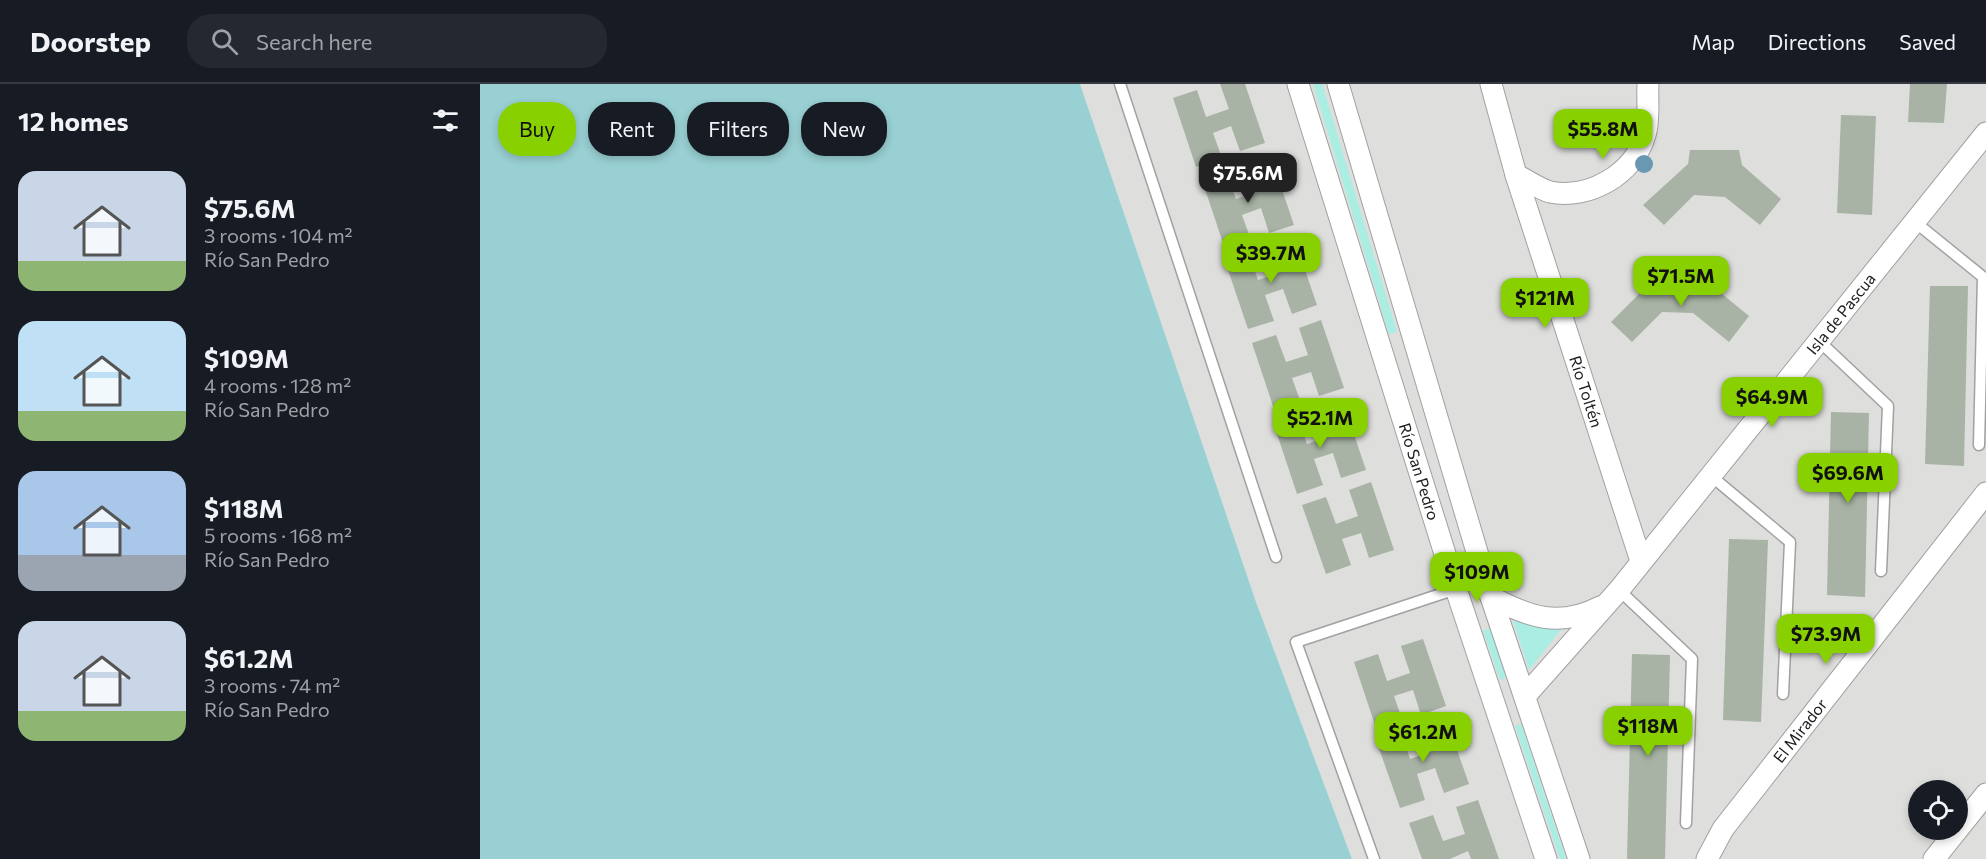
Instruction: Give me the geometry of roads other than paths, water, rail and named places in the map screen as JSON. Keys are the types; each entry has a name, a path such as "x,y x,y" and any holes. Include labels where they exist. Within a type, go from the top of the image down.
{"street":[{"name":"Río San Pedro","path":"1298,84 1456,589 1546,859"},
{"name":"Río San Pedro","path":"1338,84 1488,588 1578,859"},
{"name":"Río Toltén","path":"1491,84 1516,175 1641,561"},
{"path":"1516,175 1549,192 1583,193 1610,180 1633,160 1646,135 1648,84"},
{"name":"Isla de Pascua","path":"1525,696 1612,597 1986,133"},
{"name":"El Mirador","path":"1707,859 1723,829 1986,493"},
{"path":"1456,589 1488,588"},
{"name":"Isla de Pascua","path":"1488,588 1520,612 1569,620 1584,616 1612,597"},
{"path":"1934,859 1986,794"}],"lane":[{"path":"1120,84 1276,557"},
{"path":"1915,222 1983,277 1979,445"},
{"path":"1818,339 1888,406 1881,572"},
{"path":"1710,475 1790,542 1783,694"},
{"path":"1374,859 1296,642 1456,589"},
{"path":"1612,597 1692,659 1686,824"}]}
